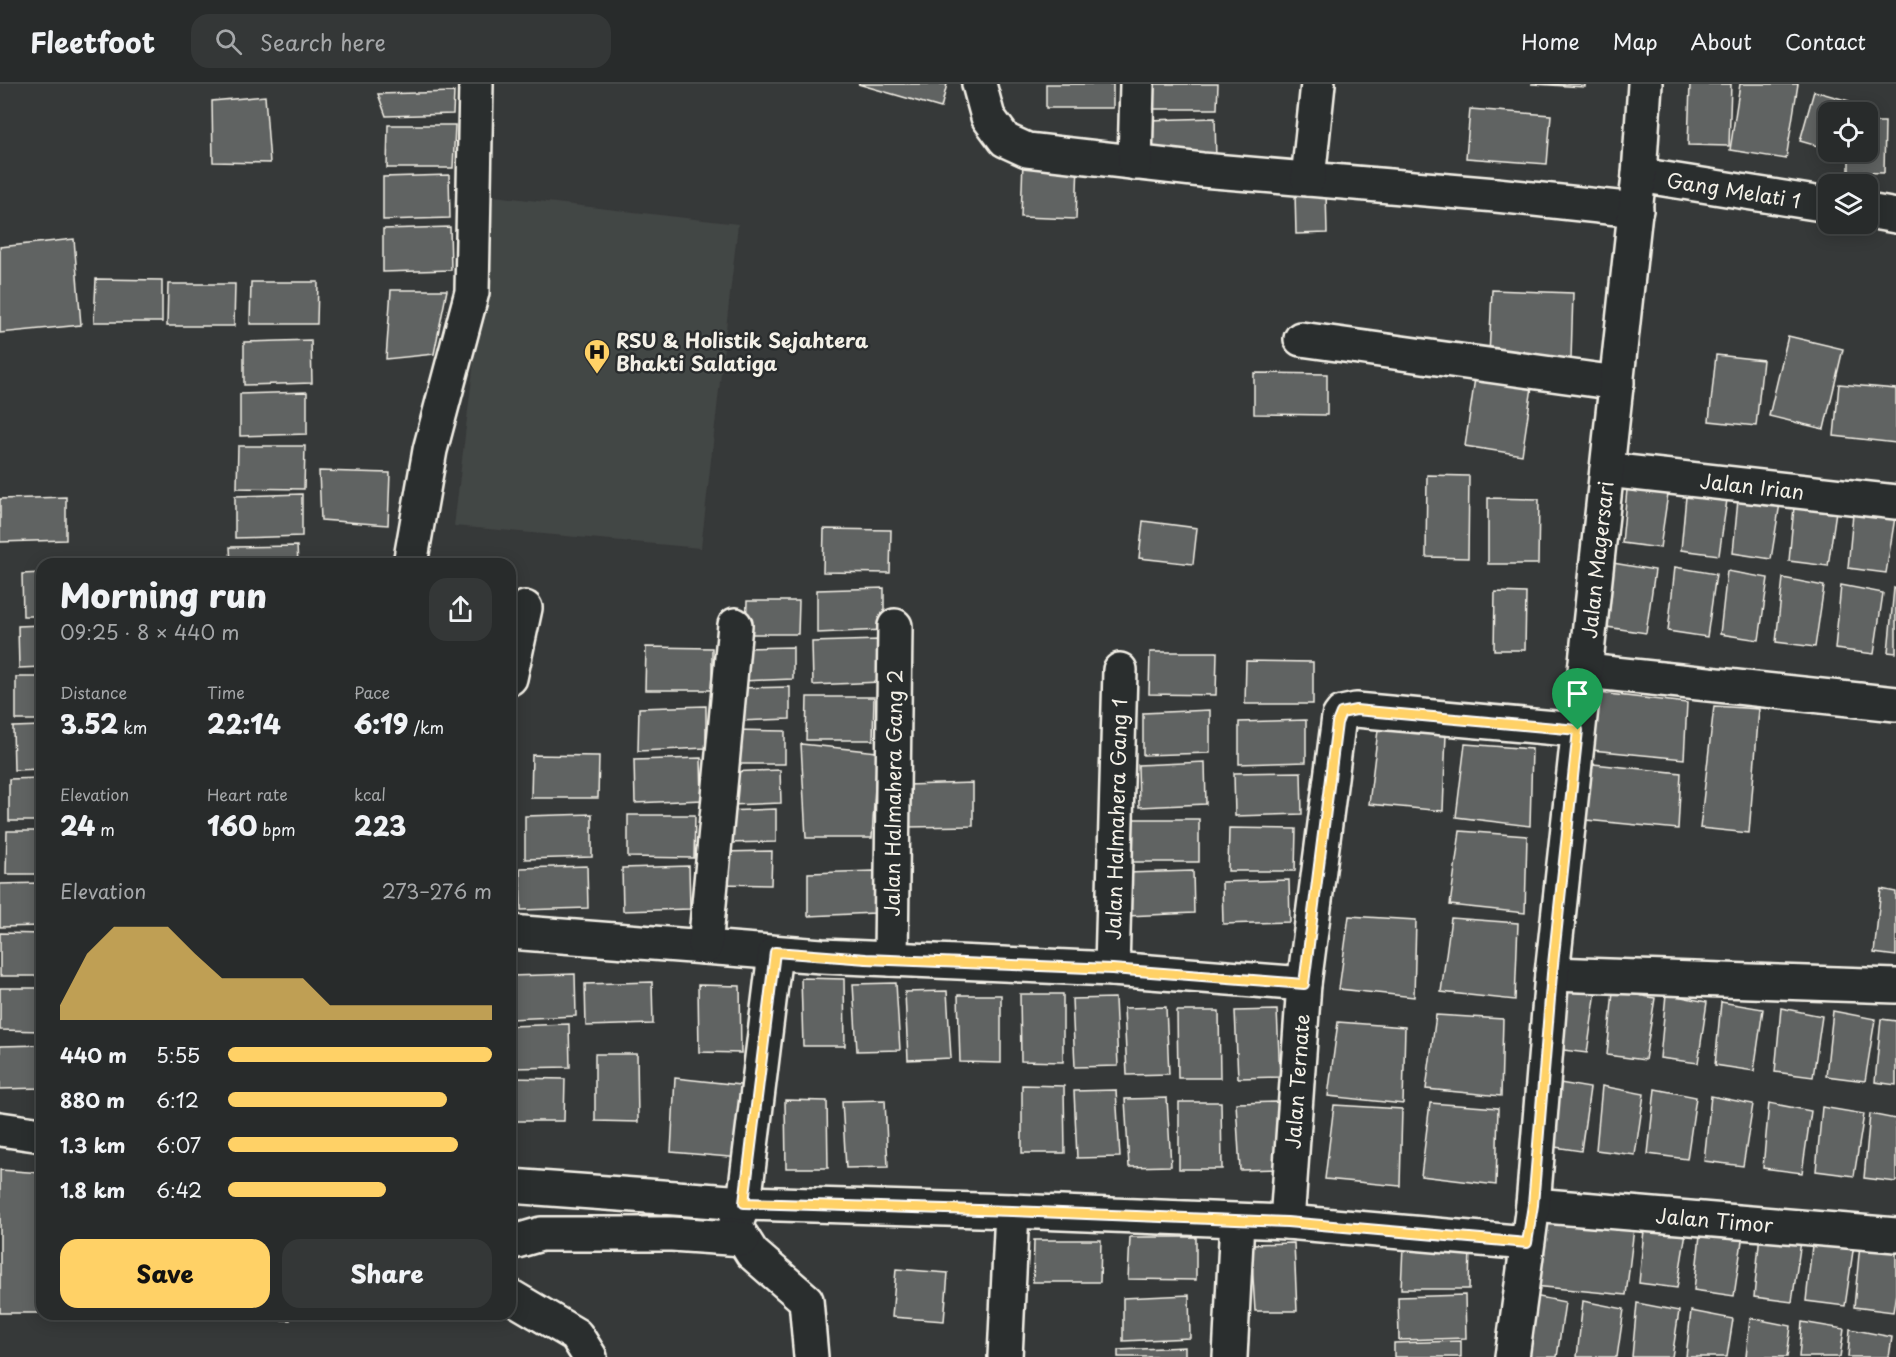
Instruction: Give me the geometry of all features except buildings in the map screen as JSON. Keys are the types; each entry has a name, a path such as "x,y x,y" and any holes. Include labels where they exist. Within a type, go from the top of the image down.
{"street":[{"path":"411,558 429,450 472,292 476,84"},
{"path":"980,84 988,117 1005,141 1027,150 1135,163 1496,195 1636,210"},
{"path":"1135,163 1137,84"},
{"path":"1308,179 1318,84"},
{"name":"Jalan Magersari","path":"1512,1357 1533,1205 1552,974 1636,210 1645,84"},
{"name":"Gang Melati 1","path":"1639,175 1818,203"},
{"path":"1878,213 1896,216"},
{"path":"1301,339 1617,383"},
{"name":"Jalan Irian","path":"1607,470 1896,502"},
{"path":"516,650 525,608"},
{"path":"705,947 735,625"},
{"name":"Jalan Halmahera Gang 2","path":"891,959 895,626"},
{"name":"Jalan Halmahera Gang 1","path":"1112,969 1120,670"},
{"path":"1586,671 1896,704"},
{"name":"Jalan Ternate","path":"1287,1222 1304,984 1337,723 1341,713 1356,710 1578,730"},
{"path":"516,932 775,952 1112,969 1304,984"},
{"path":"775,952 744,1203 735,1226 752,1253 806,1300 811,1357"},
{"path":"1552,974 1896,986"},
{"path":"0,1129 36,1134"},
{"path":"516,1186 744,1203 1287,1222 1527,1243"},
{"name":"Jalan Timor","path":"1533,1205 1896,1235"},
{"path":"1005,1357 1012,1211"},
{"path":"1230,1357 1237,1221"},
{"path":"516,1241 541,1234 672,1234 743,1239"},
{"path":"516,1300 576,1335 590,1357"}],"shaded area":[{"name":"RSU & Holistik Sejahtera Bhakti Salatiga","path":"494,196 738,224 701,548 454,526"}],"place":[{"name":"RSU & Holistik Sejahtera Bhakti Salatiga","path":"597,375"}],"route":[{"path":"1356,710 1578,730 1552,974 1533,1205 1527,1243 1287,1222 744,1203 775,952 866,959 1112,969 1304,984 1337,723 1341,713 1356,710"}]}
